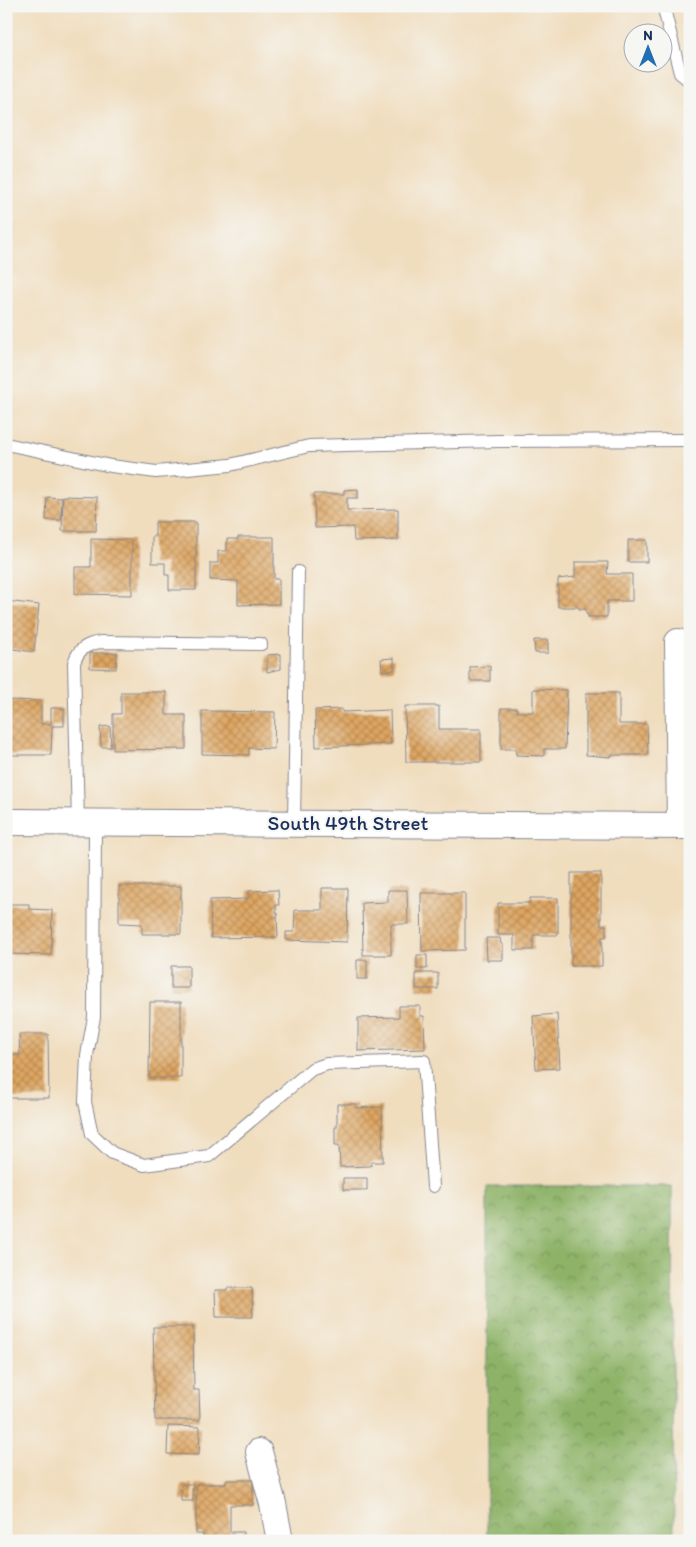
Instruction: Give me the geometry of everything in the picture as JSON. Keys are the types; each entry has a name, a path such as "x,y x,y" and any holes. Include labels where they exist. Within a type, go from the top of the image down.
{"street":[{"path":"678,642 685,826"},
{"name":"South 49th Street","path":"6,822 685,826"},
{"path":"259,1452 273,1504 280,1541"}],"lane":[{"path":"665,6 664,9 680,73 690,82"},
{"path":"6,444 111,466 156,472 230,465 309,446 498,441 690,440"},
{"path":"294,823 298,572"},
{"path":"261,644 101,642 90,644 76,654 74,663 86,822 94,1017 87,1055 85,1102 92,1134 112,1153 144,1165 209,1156 312,1068 327,1064 424,1061 433,1186"}],"green space":[{"path":"487,1186 672,1186 674,1541 487,1541"}],"building":[{"path":"358,489 358,498 347,498 347,510 398,509 398,540 354,541 353,527 315,528 314,494 344,494 344,490"},
{"path":"63,496 97,497 96,531 62,531"},
{"path":"47,497 62,498 61,520 46,520"},
{"path":"155,522 196,522 196,590 169,590 169,575 165,575 165,563 152,563 152,536 155,536"},
{"path":"238,537 274,537 274,579 279,579 279,604 238,605 238,581 210,580 210,563 218,563 218,551 227,551 227,539 238,539"},
{"path":"91,539 132,540 132,595 75,594 75,567 91,567"},
{"path":"628,540 647,540 647,562 628,562"},
{"path":"575,562 608,562 607,574 632,574 632,601 607,601 607,617 588,617 586,609 579,609 579,607 558,607 558,579 575,577"},
{"path":"6,601 39,605 34,652 6,648"},
{"path":"534,640 548,640 548,653 535,653"},
{"path":"90,653 117,653 116,669 90,668"},
{"path":"281,654 281,669 267,672 267,655"},
{"path":"394,658 394,670 382,671 381,659"},
{"path":"490,666 490,681 470,681 470,667"},
{"path":"533,689 567,690 565,749 544,749 544,756 516,755 516,749 501,749 501,708 517,708 517,712 533,712"},
{"path":"121,692 166,692 166,715 186,715 186,749 113,750 113,714 121,714"},
{"path":"586,693 619,693 619,724 647,724 648,755 611,755 611,757 586,755"},
{"path":"6,700 41,701 41,724 51,724 51,708 64,708 64,726 52,726 51,755 6,755"},
{"path":"405,706 439,706 439,729 481,729 481,762 406,762"},
{"path":"342,709 342,712 390,710 391,744 316,747 315,710"},
{"path":"202,711 275,712 274,749 249,748 249,755 202,754"},
{"path":"110,726 111,747 101,747 100,727"},
{"path":"571,873 601,873 601,925 606,925 606,937 602,937 602,966 571,966"},
{"path":"119,886 181,886 181,934 142,934 142,924 119,923"},
{"path":"322,888 348,888 347,942 286,940 286,932 294,932 295,910 322,910"},
{"path":"278,890 279,905 276,905 276,913 278,913 278,937 211,938 210,900 248,899 248,891"},
{"path":"388,890 407,890 408,924 391,924 391,955 363,955 362,903 388,902"},
{"path":"421,893 465,893 465,950 422,951"},
{"path":"530,898 558,898 558,935 533,935 533,950 514,950 514,935 498,935 498,903 530,903"},
{"path":"6,904 29,904 29,909 52,910 51,955 6,954"},
{"path":"486,938 500,938 501,944 503,944 503,960 487,960"},
{"path":"417,955 427,955 427,969 417,969"},
{"path":"357,960 367,960 367,979 357,979"},
{"path":"171,966 189,966 189,988 171,988"},
{"path":"416,973 438,973 438,989 416,989"},
{"path":"150,1002 181,1002 181,1078 149,1078"},
{"path":"399,1006 420,1006 420,1016 424,1016 425,1049 358,1051 358,1018 399,1017"},
{"path":"557,1014 560,1068 536,1069 533,1016"},
{"path":"19,1034 48,1034 49,1098 6,1098 6,1055 20,1055"},
{"path":"337,1104 356,1104 356,1108 382,1107 383,1162 371,1162 371,1166 340,1167 339,1145 335,1145"},
{"path":"343,1178 367,1178 367,1190 343,1190"},
{"path":"227,1288 252,1288 253,1317 216,1317 215,1290 227,1290"},
{"path":"153,1327 193,1327 194,1390 199,1390 200,1420 155,1420"},
{"path":"168,1426 200,1427 199,1455 167,1454"},
{"path":"226,1480 253,1480 253,1505 230,1505 230,1532 243,1532 243,1541 203,1541 203,1534 196,1534 196,1484 226,1484"},
{"path":"181,1484 193,1484 193,1501 181,1501"}]}
